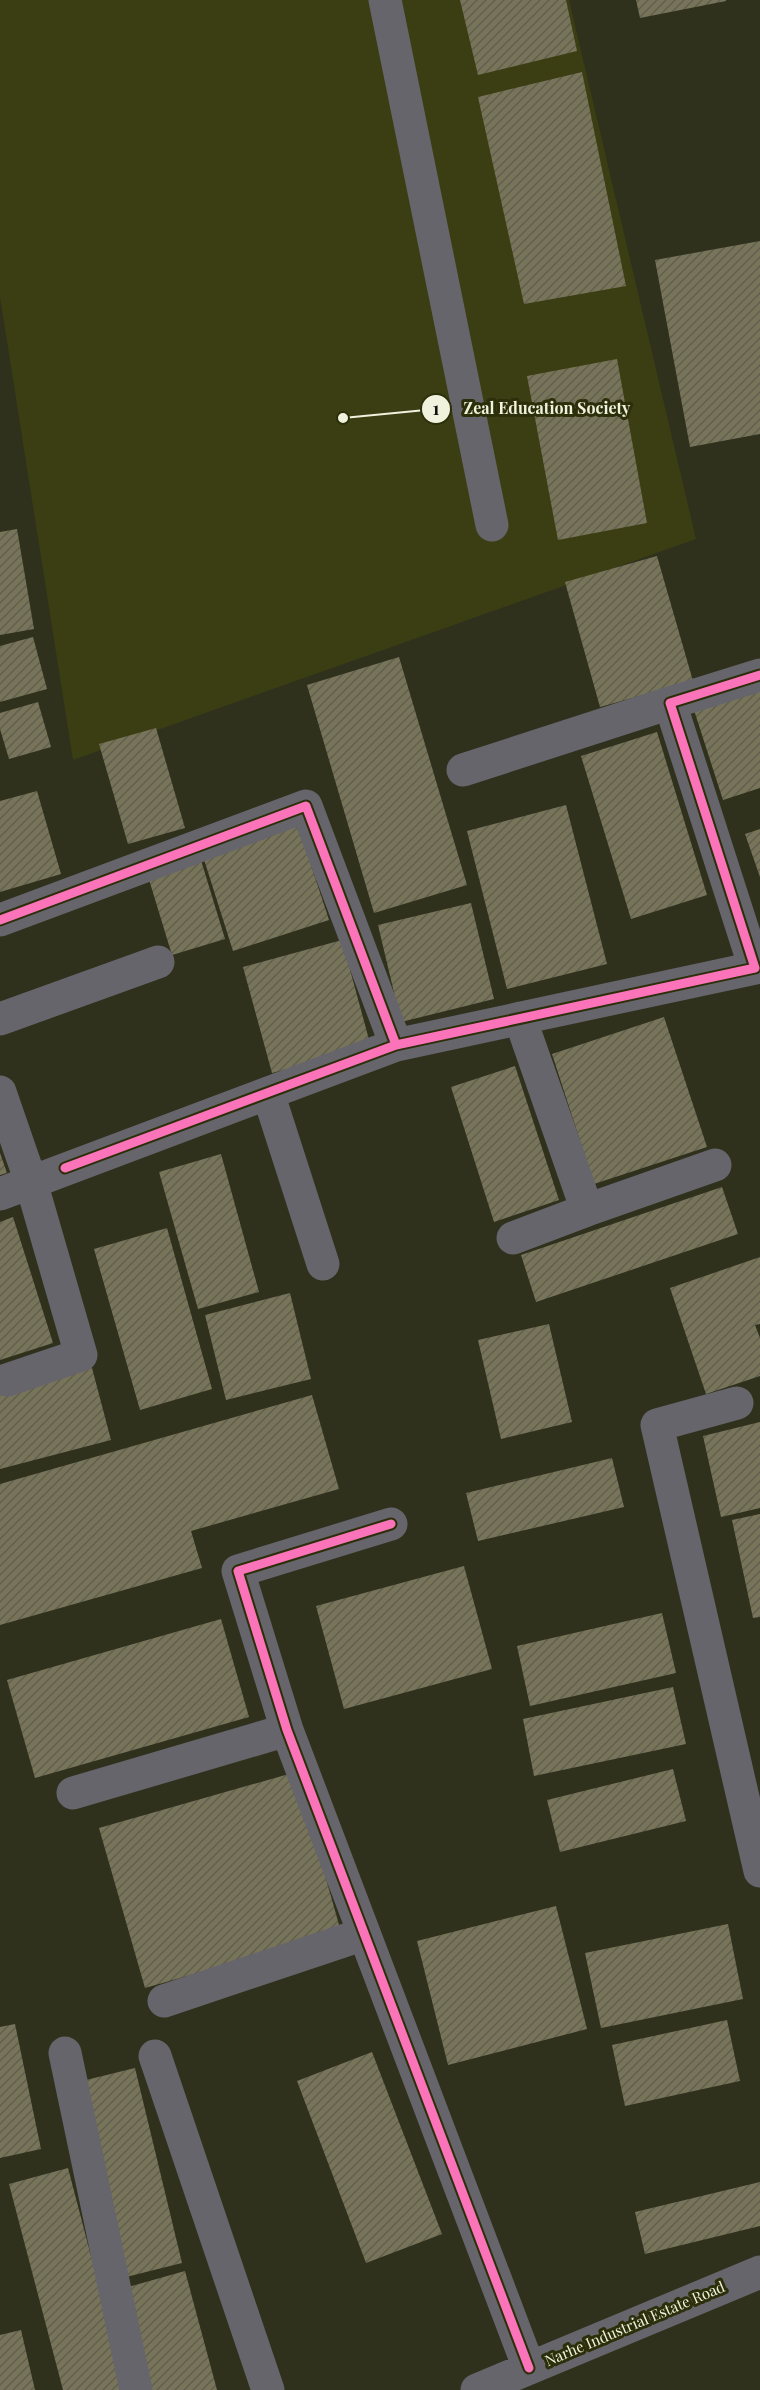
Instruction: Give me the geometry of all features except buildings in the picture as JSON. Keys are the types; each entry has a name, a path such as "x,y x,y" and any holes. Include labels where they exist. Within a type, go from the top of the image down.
{"street":[{"path":"385,0 492,525"},
{"path":"464,770 760,675"},
{"path":"0,1194 396,1045 520,1018 757,976 669,703"},
{"path":"0,921 306,806 396,1045"},
{"path":"0,1019 158,962"},
{"path":"520,1018 587,1210"},
{"path":"0,1092 31,1182 81,1355 7,1380"},
{"path":"268,1093 323,1264"},
{"path":"513,1238 716,1165"},
{"path":"737,1403 657,1425 760,1871"},
{"path":"391,1524 238,1571 287,1730 529,2368"},
{"path":"74,1793 287,1730"},
{"path":"164,2001 364,1934"},
{"path":"65,2053 136,2390"},
{"path":"155,2056 268,2390"},
{"name":"Narhe Industrial Estate Road","path":"477,2390 760,2271"}],"shaded area":[{"path":"0,0 569,0 696,539 73,760 0,297"}],"cycle path":[{"path":"65,1168 396,1045 755,968 670,703 760,675"},
{"path":"0,920 306,806 396,1045"},
{"path":"391,1524 238,1571 287,1730 529,2368"}],"place":[{"name":"Zeal Education Society","path":"343,418"}]}
